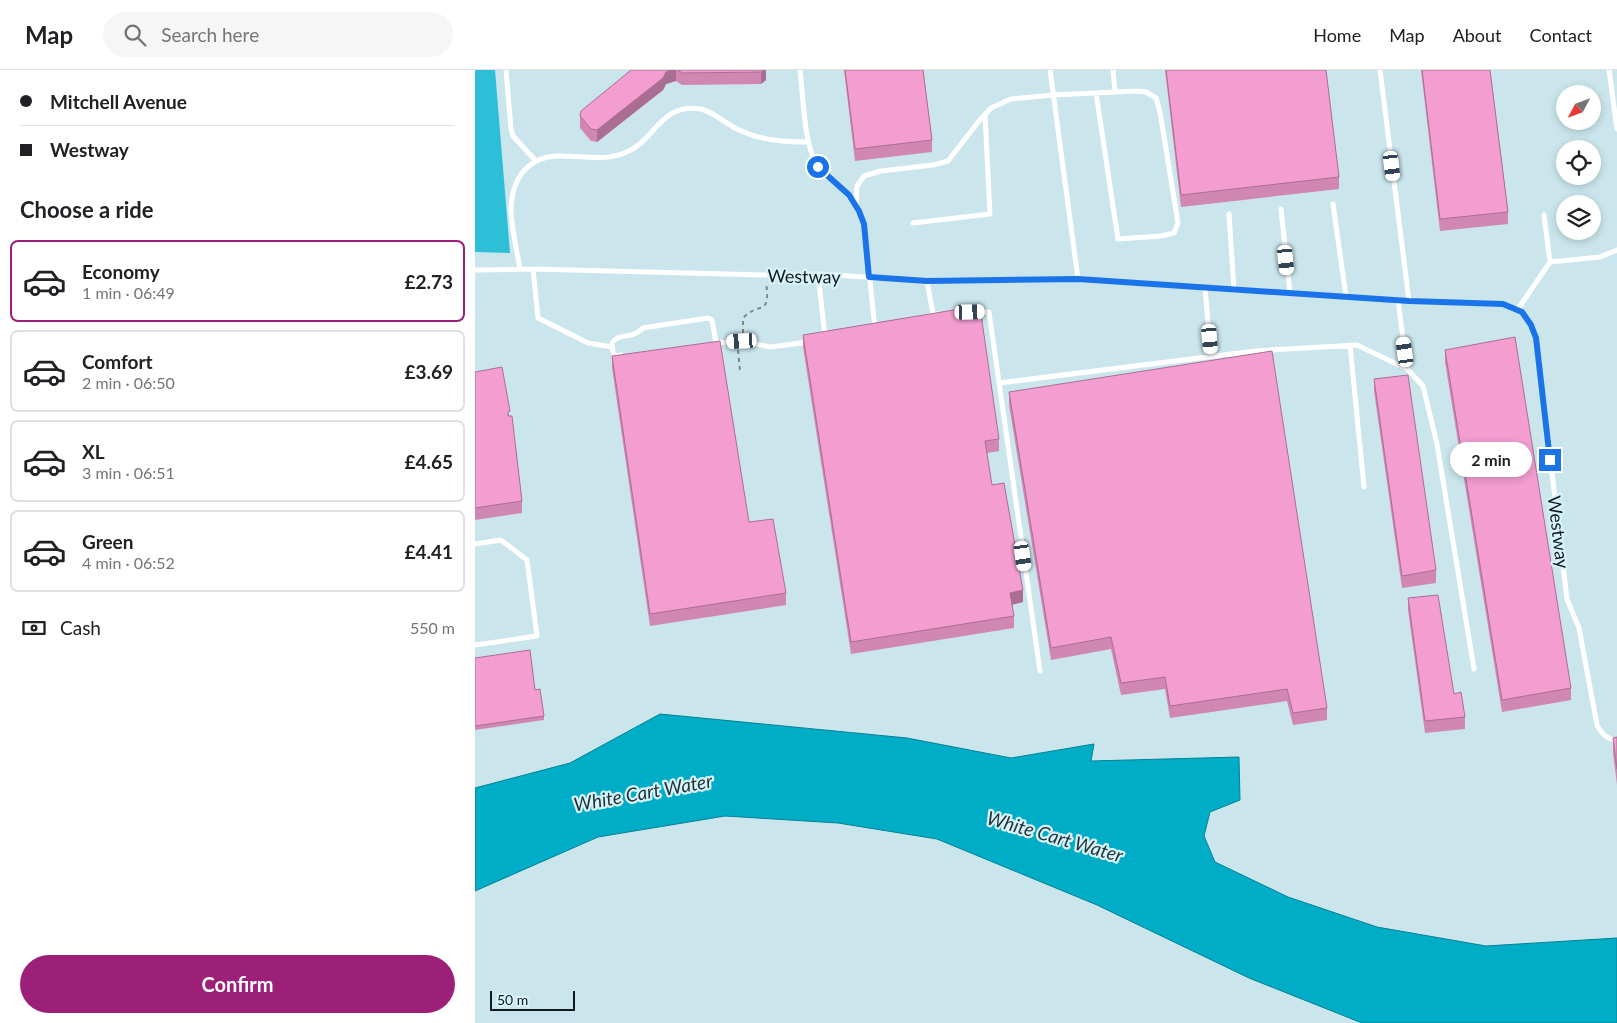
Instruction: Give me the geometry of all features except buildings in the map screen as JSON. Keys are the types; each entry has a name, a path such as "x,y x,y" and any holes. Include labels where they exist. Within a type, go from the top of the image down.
{"lane":[{"path":"506,70 513,136 536,161"},
{"path":"800,70 808,142 812,156 818,167 849,195 864,224 875,332"},
{"path":"1050,70 1078,279"},
{"path":"1113,70 1115,92"},
{"path":"1380,70 1409,301"},
{"path":"1609,70 1617,129"},
{"path":"856,206 857,186 863,176 881,170 933,165 948,161 991,108 1011,100 1053,95 1136,91 1146,92 1156,98 1160,112 1179,223 1174,233 1161,236 1118,239 1095,93"},
{"path":"520,269 511,209 516,182 526,168 540,159 561,156 599,159 618,157 635,148 657,124 671,114 686,109 702,110 750,135 786,142 808,142"},
{"path":"913,223 990,214 985,115"},
{"path":"1333,204 1346,297"},
{"path":"1281,209 1290,293"},
{"path":"1229,214 1234,290"},
{"path":"1518,310 1550,262 1544,215"},
{"path":"1550,262 1600,257 1617,250"},
{"path":"533,269 538,318 588,343 613,347"},
{"name":"Westway","path":"475,270 533,269 765,275 818,274 927,281 1078,279 1409,301 1503,304 1518,310 1531,325 1536,338 1567,599 1579,628 1597,725 1602,734 1614,741 1617,740"},
{"path":"707,344 742,341 770,347 828,339 818,274"},
{"path":"927,281 931,316 942,314"},
{"path":"1205,288 1211,356"},
{"path":"1398,300 1407,369"},
{"path":"951,313 989,312 1040,671"},
{"path":"626,355 615,356 612,343 615,339 636,335 643,328 708,318 712,320 716,343"},
{"path":"867,333 883,331"},
{"path":"1350,345 1364,487"},
{"path":"999,383 1255,351 1350,345 1357,345 1407,369 1423,386 1437,444 1475,669"},
{"path":"475,544 501,540 527,560 537,636 475,645"}],"path":[{"path":"741,371 737,351 742,341 743,318 763,308 767,303 765,275"}],"shaded area":[{"path":"475,70 495,70 510,253 475,252"}],"water":[{"name":"White Cart Water","path":"660,714 907,738 1011,758 1094,744 1091,761 1239,757 1240,800 1210,812 1204,836 1215,862 1288,897 1377,927 1486,946 1617,938 1617,1023 1362,1023 1249,978 1097,905 937,839 838,823 725,816 598,837 475,891 475,788 570,763"}],"route":[{"path":"818,167 849,195 859,211 864,224 869,277 927,281 1078,279 1409,301 1503,304 1518,310 1522,312 1531,325 1536,338 1550,460"}]}
